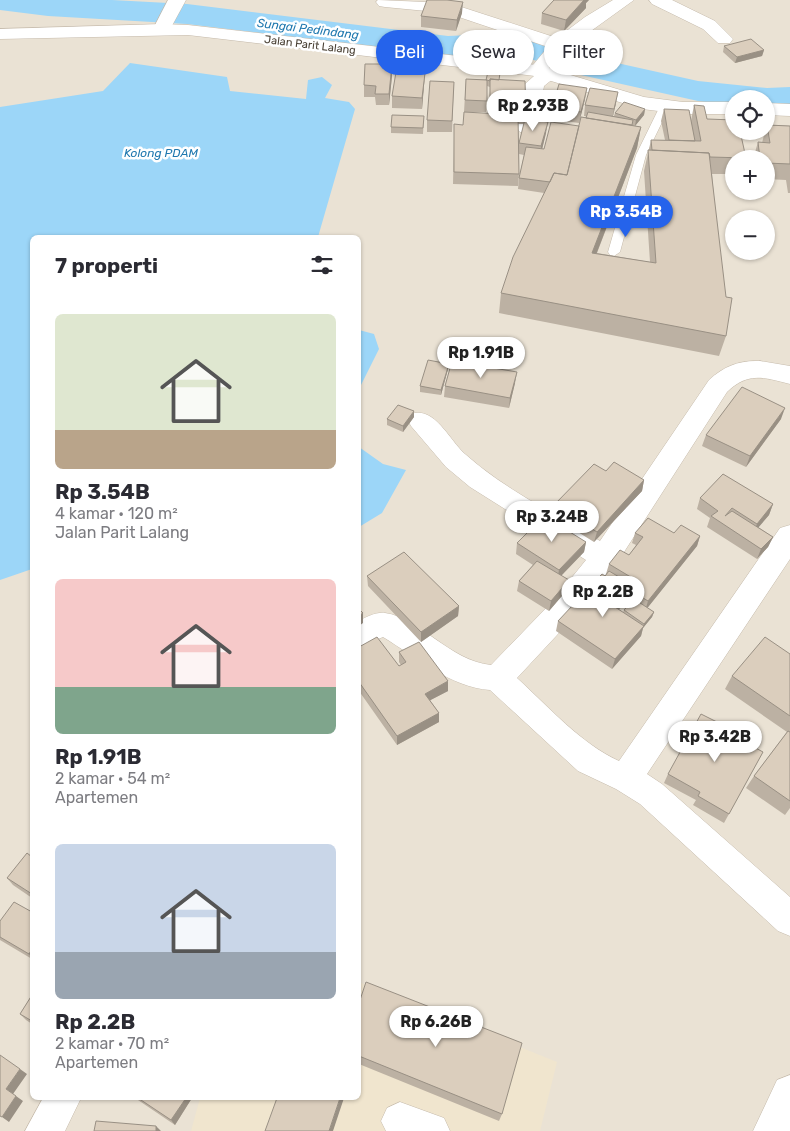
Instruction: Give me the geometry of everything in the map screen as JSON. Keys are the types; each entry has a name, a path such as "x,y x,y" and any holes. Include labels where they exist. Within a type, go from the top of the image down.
{"street":[{"path":"582,30 591,21 625,0"},
{"path":"658,0 708,25 724,39"},
{"path":"164,25 177,1"},
{"path":"386,2 449,8 544,57"},
{"name":"Jalan Parit Lalang","path":"0,34 164,25 544,59"},
{"path":"527,128 535,84 544,70"},
{"name":"Jalan Parit Lalang","path":"578,75 620,98 665,106 725,108"},
{"path":"775,109 790,110"},
{"path":"361,634 373,627 387,626 412,639 439,660 481,678 497,678 516,662 605,558 718,386 727,376 738,370 758,368 790,375"},
{"path":"420,420 455,460 479,480 605,558"},
{"path":"626,778 790,536"},
{"path":"497,678 567,744 589,761 609,772 626,778 651,794 790,919"},
{"path":"772,1131 790,1093"},
{"path":"44,1131 62,1100"}],"lane":[{"path":"614,252 641,155 665,106"}],"shaded area":[{"path":"0,0 790,0 790,1131 0,1131"},
{"path":"361,983 557,1062 540,1131 191,1131 199,1100 361,1100"}],"water":[{"name":"Kolong PDAM","path":"130,63 227,77 230,91 306,99 308,80 322,77 332,85 325,98 349,102 355,109 319,235 30,235 30,570 0,580 0,107 103,91"},
{"path":"361,331 374,334 379,349 361,385"},
{"path":"361,448 383,464 406,470 382,513 361,526"}],"building":[{"path":"427,0 463,2 457,20 421,16"},
{"path":"554,0 584,0 566,20 542,13"},
{"path":"751,39 764,50 737,57 724,46"},
{"path":"365,64 376,64 376,75 391,75 389,94 375,94 376,86 364,85"},
{"path":"396,75 425,75 422,98 392,96"},
{"path":"487,75 500,75 499,80 486,80"},
{"path":"466,79 487,80 487,101 465,100"},
{"path":"490,79 525,81 526,113 490,111"},
{"path":"430,81 454,82 452,121 427,120"},
{"path":"559,84 587,88 581,112 552,108"},
{"path":"590,88 618,92 614,109 585,105"},
{"path":"624,102 645,109 636,120 615,113"},
{"path":"694,105 704,106 707,119 725,120 725,140 742,140 744,150 725,150 725,157 710,157 709,153 652,150 651,140 701,141"},
{"path":"664,109 689,110 695,141 669,140"},
{"path":"464,112 518,115 519,174 454,172 454,124 463,125"},
{"path":"588,112 633,120 632,125 586,118"},
{"path":"392,115 424,116 423,128 391,127"},
{"path":"581,117 641,127 592,253 656,263 648,150 709,153 726,297 732,298 726,336 501,293 513,257 554,173 567,175"},
{"path":"525,119 548,122 541,146 519,143"},
{"path":"551,122 579,126 567,175 554,173 550,182 519,178 526,147 544,149"},
{"path":"775,125 790,126 790,164 775,163 775,150 759,150 758,142 770,143 770,140 775,140"},
{"path":"428,360 449,364 441,390 420,386"},
{"path":"452,361 517,372 510,398 445,386"},
{"path":"742,387 785,408 750,456 706,435"},
{"path":"398,405 414,411 403,426 387,419"},
{"path":"614,462 644,480 597,532 554,505 594,464 606,471"},
{"path":"723,474 773,504 757,524 732,508 725,516 732,511 773,537 761,549 711,516 718,511 700,498"},
{"path":"544,516 586,542 559,570 517,543"},
{"path":"648,518 674,533 681,525 700,536 648,601 632,591 639,582 609,564 620,550 629,555 643,537 635,533"},
{"path":"404,552 459,606 421,632 367,576"},
{"path":"537,561 569,580 551,601 519,581"},
{"path":"609,571 636,587 631,594 605,576"},
{"path":"602,574 629,591 615,607 644,626 615,659 558,621"},
{"path":"634,599 654,612 644,624 624,610"},
{"path":"377,637 399,666 406,662 399,652 419,642 448,681 425,694 439,713 397,736 361,685 361,646"},
{"path":"765,637 790,654 790,716 732,676"},
{"path":"701,714 733,730 730,734 763,752 729,814 698,796 700,792 668,774"},
{"path":"788,731 790,732 790,801 754,776"},
{"path":"27,853 30,855 30,893 7,878"},
{"path":"14,902 30,911 29,954 0,937 0,921"},
{"path":"366,982 522,1043 502,1114 361,1057 361,997"},
{"path":"30,998 30,1020 20,1014"},
{"path":"0,1055 20,1069 6,1089 16,1096 2,1117 0,1116"},
{"path":"141,1100 185,1100 171,1120"},
{"path":"276,1100 339,1100 329,1131 265,1131"},
{"path":"96,1121 156,1126 156,1131 94,1131"}],"waterway":[{"name":"Sungai Pedindang","path":"0,0 48,6 187,14 448,46 515,43 581,65 698,91 767,99 790,98"}]}
